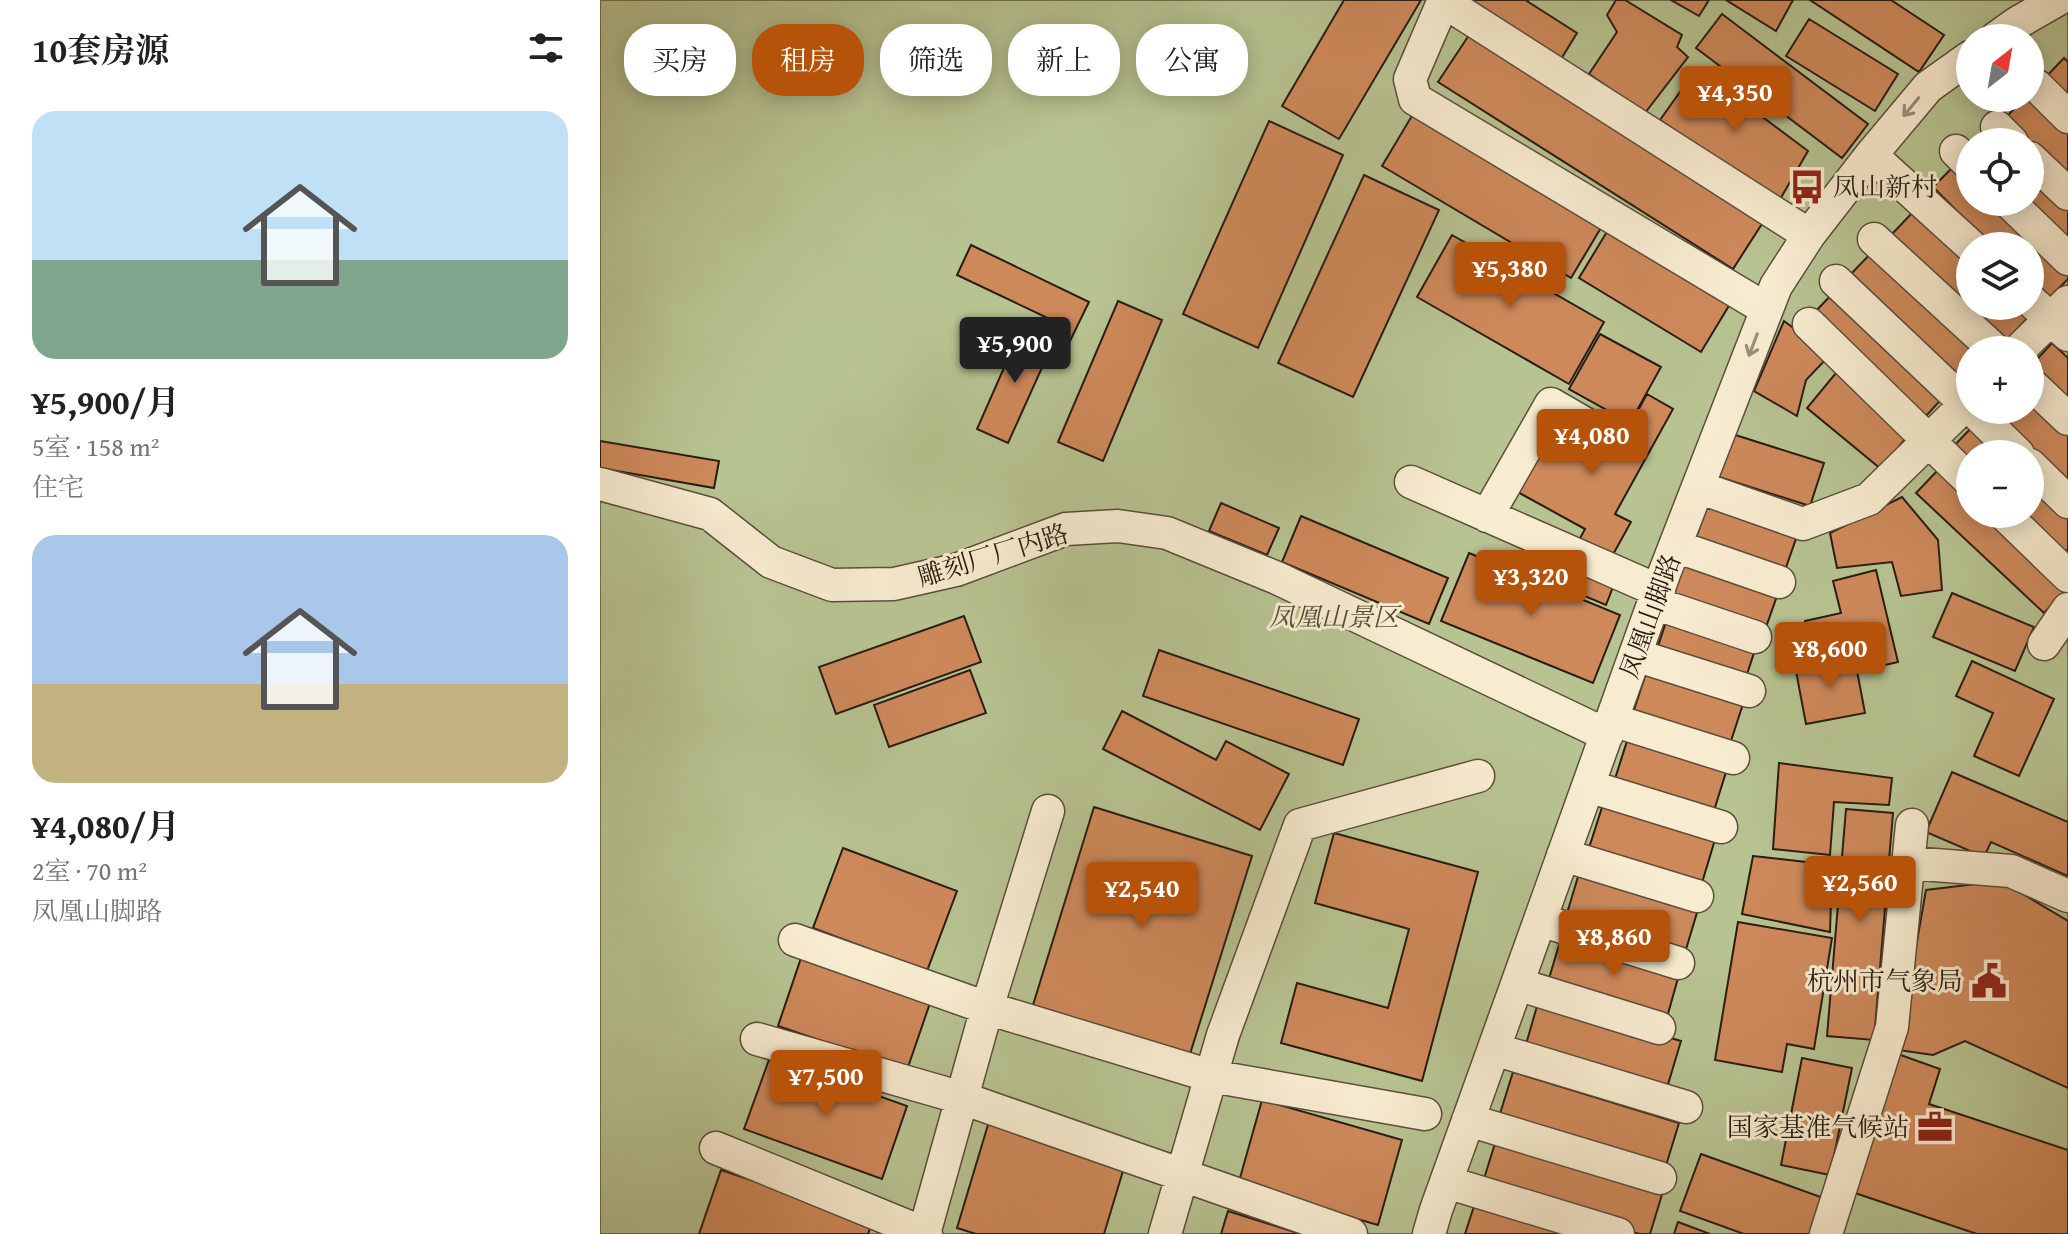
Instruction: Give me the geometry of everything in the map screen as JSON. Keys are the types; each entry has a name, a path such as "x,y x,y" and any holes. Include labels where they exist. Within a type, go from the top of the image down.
{"street":[{"path":"2016,24 2057,0"},
{"path":"1766,309 1415,99 1410,79 1443,1 1809,235"},
{"name":"凤凰山脚路","path":"1429,1234 1656,597 1776,286 1809,235 1871,155 1928,87 1956,67"},
{"path":"2044,93 2068,117"},
{"path":"1871,155 1956,232"},
{"path":"2044,171 2068,194"},
{"path":"2023,216 2068,259"},
{"path":"1874,239 1980,336"},
{"path":"1836,281 1956,392"},
{"path":"2033,336 2054,314"},
{"path":"1809,324 1956,467"},
{"path":"2044,396 2068,419"},
{"path":"1487,516 1551,404 1608,437"},
{"path":"1698,487 1803,524 1869,499 1956,417"},
{"path":"1989,424 2004,440"},
{"path":"2044,479 2068,502"},
{"path":"1411,482 1656,597 1755,637"},
{"name":"雕刻厂厂内路","path":"600,484 710,514 771,562 832,585 894,584 956,570 1066,529 1118,526 1167,533 1277,578 1609,727 1733,758"},
{"path":"2018,528 2068,576"},
{"path":"1675,546 1779,582"},
{"path":"2044,644 2068,609"},
{"path":"1635,655 1749,691"},
{"path":"1165,1234 1223,1035 1300,825 1478,776"},
{"path":"1588,786 1721,827"},
{"path":"716,1148 924,1234 987,1008 1048,811"},
{"path":"1826,1234 1892,1027 1912,825"},
{"path":"1563,855 1697,896"},
{"path":"1909,863 2011,871 2068,896"},
{"path":"1540,920 1678,963"},
{"path":"795,940 987,1008 1211,1076 1425,1114"},
{"path":"1517,984 1659,1028"},
{"path":"757,1039 962,1098 1351,1234"},
{"path":"1494,1049 1686,1107"},
{"path":"1468,1120 1660,1178"},
{"path":"1446,1182 1618,1234"}],"green space":[{"name":"凤凰山景区","path":"600,0 2068,0 2068,1234 600,1234"}],"building":[{"path":"1344,0 1421,0 1339,139 1282,106"},
{"path":"1466,0 1528,0 1577,33 1558,64"},
{"path":"1616,0 1625,0 1682,35 1677,47 1688,57 1645,113 1589,74 1617,32 1607,15"},
{"path":"1671,0 1709,0 1699,16"},
{"path":"1726,0 1793,0 1776,31"},
{"path":"1810,0 1891,0 1944,35 1919,72"},
{"path":"1722,14 1868,124 1842,158 1696,48"},
{"path":"1809,19 1898,74 1875,111 1786,56"},
{"path":"1473,29 1767,216 1733,269 1438,82"},
{"path":"2064,58 2068,62 2068,108 2044,85 2044,79"},
{"path":"1697,68 1808,151 1779,201 1660,120"},
{"path":"1416,109 1605,221 1571,278 1382,166"},
{"path":"2044,109 2068,129 2068,179 2044,156 2044,128 2015,128 2005,118 2011,112 2044,112"},
{"path":"1269,121 1343,155 1258,348 1183,314"},
{"path":"1956,164 1956,210 1933,187"},
{"path":"1364,175 1439,210 1353,397 1278,363"},
{"path":"2044,182 2068,205 2068,251 2041,216 2044,216"},
{"path":"1915,210 1956,247 1956,292 1892,234"},
{"path":"1962,216 2010,216 2026,232 1978,232"},
{"path":"1611,225 1733,299 1701,352 1579,278"},
{"path":"1452,235 1604,322 1569,384 1417,297"},
{"path":"971,245 1089,302 1070,341 1051,332 1056,322 957,275"},
{"path":"2044,249 2068,273 2068,279 2047,300 2044,297"},
{"path":"1874,250 1966,336 1956,336 1956,376 1849,276"},
{"path":"1835,291 1946,394 1926,416 1814,313"},
{"path":"1118,301 1162,320 1103,461 1058,442"},
{"path":"1986,320 2026,320 2012,336 2004,336"},
{"path":"1784,321 1830,355 1806,380 1797,416 1754,391"},
{"path":"1022,327 1054,341 1008,443 977,429"},
{"path":"1600,334 1661,367 1630,423 1569,389"},
{"path":"2052,343 2068,358 2068,415 2044,393 2044,352"},
{"path":"1836,373 1910,433 1881,469 1807,408"},
{"path":"1647,394 1673,409 1615,514 1631,522 1610,560 1578,542 1585,529 1514,490 1550,424 1612,458"},
{"path":"2044,411 2068,434 2068,484 2044,462 2044,440 2021,440 2004,424 2044,424"},
{"path":"1977,424 1995,440 1960,440"},
{"path":"1729,433 1824,463 1810,506 1716,476"},
{"path":"600,441 719,461 714,488 600,468"},
{"path":"1956,444 1956,458 1949,451"},
{"path":"1940,468 1956,483 1956,528 2004,528 2067,589 2044,613 1916,493"},
{"path":"2044,486 2068,508 2068,549 2062,556 2031,528 2044,528"},
{"path":"1902,497 1938,540 1942,590 1901,596 1892,562 1837,568 1830,533"},
{"path":"1710,498 1799,530 1783,576 1694,544"},
{"path":"1221,503 1279,528 1267,555 1209,531"},
{"path":"1301,516 1448,578 1429,624 1282,562"},
{"path":"1469,553 1620,615 1593,683 1441,621"},
{"path":"1686,557 1779,590 1764,633 1671,601"},
{"path":"1573,562 1616,579 1606,605 1563,587"},
{"path":"1876,570 1898,662 1872,668 1865,635 1812,648 1805,621 1841,613 1833,581"},
{"path":"1952,593 2034,627 2015,671 1933,637"},
{"path":"964,616 981,662 836,714 819,667"},
{"path":"1668,616 1756,647 1744,683 1656,652"},
{"path":"1159,650 1359,719 1343,765 1143,696"},
{"path":"1854,655 1865,713 1806,724 1795,666"},
{"path":"1972,661 2054,699 2019,776 1974,756 1993,713 1956,696"},
{"path":"970,670 986,713 889,747 874,705"},
{"path":"1647,670 1744,701 1729,747 1632,716"},
{"path":"1122,711 1216,760 1226,741 1289,774 1260,830 1103,749"},
{"path":"1628,738 1727,769 1712,817 1613,785"},
{"path":"1779,763 1892,778 1889,805 1834,802 1830,855 1773,849"},
{"path":"1952,772 2068,822 2068,876 1991,842 1984,857 1926,832"},
{"path":"1605,798 1717,833 1701,886 1588,851"},
{"path":"1094,807 1252,856 1190,1054 1033,1005"},
{"name":"杭州市气象局","path":"1846,809 1893,813 1874,1040 1827,1036"},
{"path":"1334,833 1478,872 1422,1081 1281,1043 1297,983 1388,1008 1409,929 1315,903"},
{"path":"843,848 957,891 927,971 813,928"},
{"path":"1753,856 1832,865 1830,932 1742,914"},
{"path":"1580,870 1699,906 1684,956 1565,920"},
{"name":"杭州市气象局","path":"2001,881 2068,921 2068,1088 1965,1041 1933,1055 1898,1050 1926,890"},
{"path":"1738,922 1832,938 1814,1049 1787,1044 1782,1072 1715,1060"},
{"path":"1562,935 1680,971 1666,1021 1547,985"},
{"path":"801,958 930,1003 907,1070 778,1026"},
{"path":"1539,999 1681,1041 1666,1091 1525,1048"},
{"name":"国家基准气候站","path":"1895,1053 1940,1069 1929,1104 2068,1150 2068,1234 1977,1234 1849,1191"},
{"path":"770,1057 907,1106 882,1179 744,1129"},
{"path":"1802,1058 1852,1068 1830,1175 1781,1165"},
{"path":"1513,1072 1679,1123 1664,1172 1498,1120"},
{"path":"1262,1100 1402,1140 1378,1225 1238,1185"},
{"path":"993,1108 1129,1151 1104,1234 976,1234 957,1228"},
{"path":"1497,1137 1664,1188 1650,1234 1639,1234 1482,1185"},
{"path":"1701,1154 1829,1200 1817,1234 1744,1234 1680,1211"},
{"path":"721,1170 873,1221 868,1234 699,1234"},
{"path":"1475,1203 1575,1234 1465,1234"},
{"path":"1228,1211 1301,1234 1221,1234"},
{"path":"1678,1222 1710,1234 1674,1234"}],"place":[{"name":"凤山新村","path":"1807,187"},
{"name":"杭州市气象局","path":"1989,981"},
{"name":"国家基准气候站","path":"1935,1127"}]}
